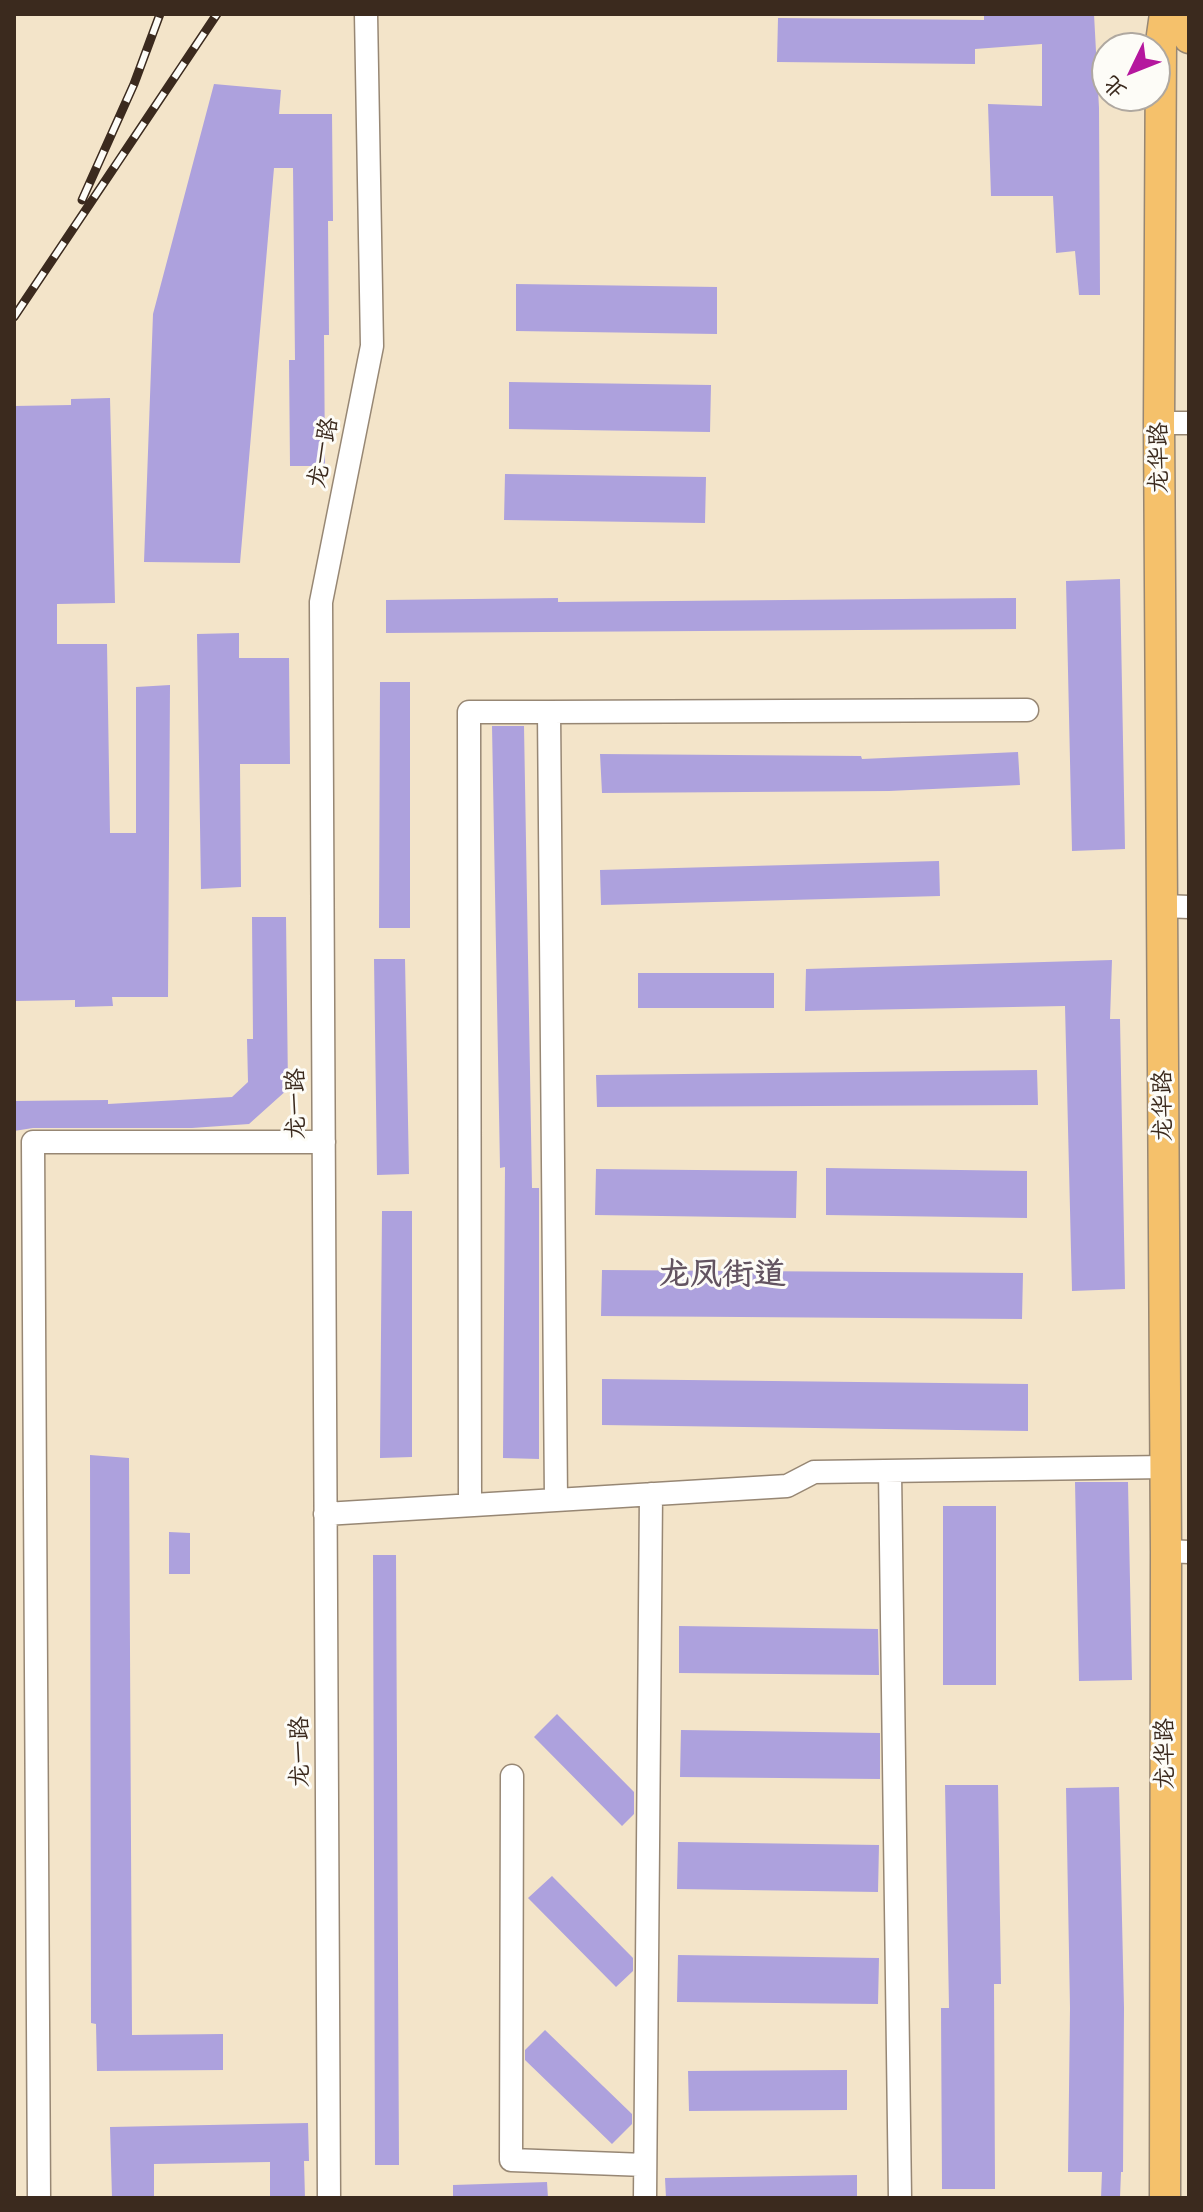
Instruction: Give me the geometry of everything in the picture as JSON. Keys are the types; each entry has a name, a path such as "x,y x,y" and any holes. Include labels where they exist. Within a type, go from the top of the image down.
{"main road":[{"name":"龙华路","path":"1165,14 1161,42 1174,423 1176,907 1166,1467 1178,1552 1165,2198"},
{"path":"1184,14 1189,38"}],"street":[{"name":"龙一路","path":"329,2198 321,602 372,346 366,14"},
{"path":"470,1505 469,712 1027,710"},
{"path":"549,712 556,1500"},
{"path":"39,2198 33,1142 324,1142"},
{"path":"325,1514 787,1486 814,1472 1166,1467"},
{"path":"890,1471 900,2198"},
{"path":"645,2198 651,1494"},
{"path":"512,1776 511,2160 645,2165"}],"building":[{"path":"984,14 1094,14 1095,32 1091,32 1091,112 1099,112 1100,295 1079,295 1075,251 1056,253 1053,196 991,196 988,104 1042,106 1042,44 975,49 975,64 777,62 778,18 984,20"},
{"path":"214,84 281,90 279,114 332,114 333,221 328,221 329,335 324,335 325,466 290,466 289,360 295,360 293,168 274,168 240,563 144,562 153,314"},
{"path":"516,284 717,287 717,334 516,331"},
{"path":"509,382 711,385 710,432 509,429"},
{"path":"110,398 115,603 57,604 57,644 107,644 110,833 136,833 136,687 170,685 168,997 112,997 113,1006 75,1007 75,1000 14,1001 14,406 71,405 71,399"},
{"path":"505,474 706,477 705,523 504,520"},
{"path":"1120,579 1125,849 1072,851 1066,581"},
{"path":"558,598 558,602 1016,598 1016,629 386,633 386,600"},
{"path":"239,633 239,658 289,658 290,764 240,764 241,887 201,889 197,634"},
{"path":"380,682 410,682 410,928 379,928"},
{"path":"492,726 524,726 532,1188 539,1188 539,1459 503,1458 505,1167 500,1168"},
{"path":"1018,752 1020,785 889,791 602,793 600,754 861,756 862,759"},
{"path":"939,861 940,896 601,905 600,870"},
{"path":"252,917 286,917 288,1089 249,1124 192,1128 33,1128 14,1131 14,1101 108,1100 108,1104 232,1097 248,1082 247,1039 253,1039"},
{"path":"374,959 405,959 409,1174 377,1175"},
{"path":"1112,960 1110,1019 1120,1019 1125,1289 1072,1291 1065,1006 805,1011 806,969"},
{"path":"638,973 774,973 774,1008 638,1008"},
{"path":"1037,1070 1038,1105 597,1107 596,1075"},
{"path":"826,1168 1027,1171 1027,1218 826,1215"},
{"path":"596,1169 797,1171 796,1218 595,1215"},
{"path":"382,1211 412,1211 412,1457 380,1458"},
{"path":"602,1270 1023,1273 1022,1319 601,1316"},
{"path":"602,1379 1028,1384 1028,1431 602,1425"},
{"path":"90,1455 129,1458 132,2035 223,2034 223,2070 97,2071 96,2024 91,2023"},
{"path":"1075,1482 1128,1482 1132,1680 1079,1681"},
{"path":"943,1506 996,1506 996,1685 943,1685"},
{"path":"169,1532 190,1533 190,1574 169,1574"},
{"path":"373,1555 396,1555 399,2165 375,2165"},
{"path":"679,1626 878,1629 879,1675 679,1673"},
{"path":"557,1714 634,1792 634,1814 622,1826 534,1737"},
{"path":"681,1730 880,1733 880,1779 680,1777"},
{"path":"945,1785 998,1785 1001,1984 994,1984 995,2189 942,2189 941,2008 949,2008"},
{"path":"1119,1787 1124,2008 1123,2172 1120,2198 1101,2198 1102,2172 1068,2172 1070,2008 1066,1788"},
{"path":"678,1842 879,1845 878,1892 677,1889"},
{"path":"552,1876 633,1958 633,1971 616,1987 528,1898"},
{"path":"678,1955 879,1958 878,2004 677,2002"},
{"path":"545,2030 632,2114 632,2124 612,2144 525,2060 525,2050"},
{"path":"847,2070 847,2110 689,2111 688,2071"},
{"path":"308,2123 309,2161 304,2161 305,2198 270,2198 270,2162 154,2164 154,2198 112,2198 110,2127"},
{"path":"857,2175 857,2198 666,2198 665,2178"},
{"path":"547,2182 548,2198 453,2198 453,2185"}],"railway":[{"path":"82,200 134,84 160,14"},
{"path":"14,317 217,14"}],"district":[{"name":"龙凤街道","path":"722,1276"}]}
